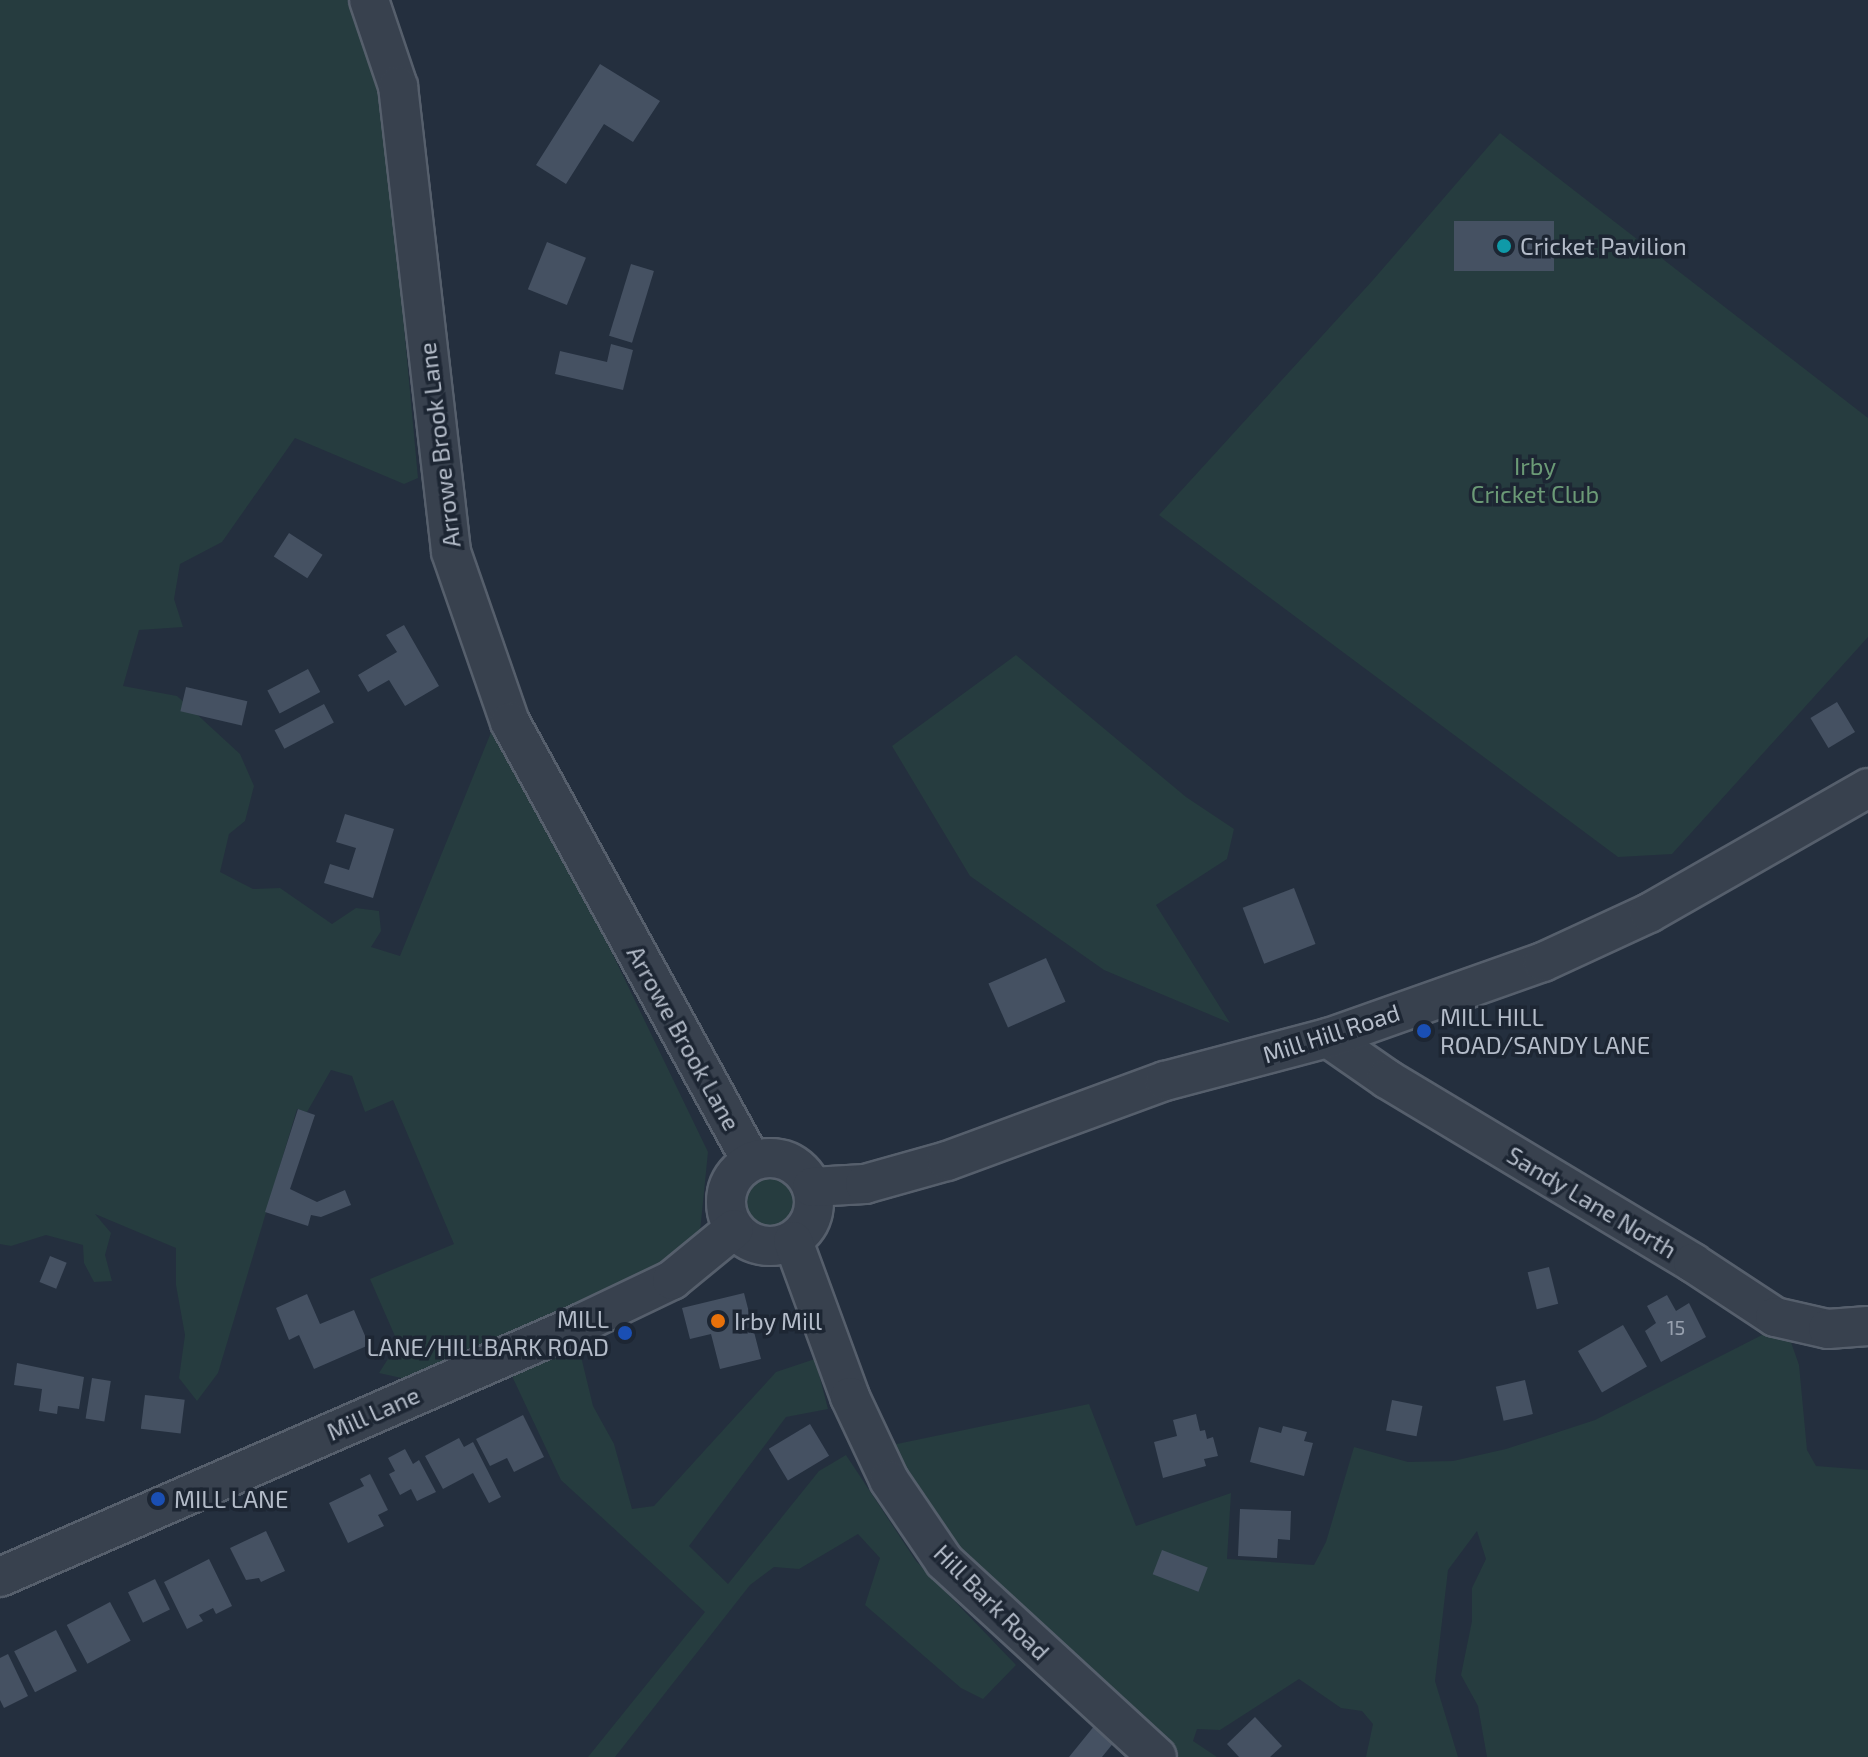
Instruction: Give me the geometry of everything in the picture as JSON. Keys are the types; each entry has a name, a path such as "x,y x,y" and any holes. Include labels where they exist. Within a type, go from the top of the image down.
{"street":[{"name":"Arrowe Brook Lane","path":"369,0 398,86 451,552 510,722 751,1160"},
{"name":"Mill Hill Road","path":"812,1187 865,1184 947,1161 1165,1081 1328,1038 1543,962 1622,926 1868,788"},
{"name":"Sandy Lane North","path":"1328,1038 1426,1103 1693,1263 1775,1317 1828,1329 1868,1326"},
{"path":"781,1159 796,1167 812,1187 813,1213 793,1241 759,1245 734,1229 726,1207 726,1191 751,1160 781,1159"},
{"name":"Mill Lane","path":"0,1577 582,1323 672,1280 734,1229"},
{"name":"Hill Bark Road","path":"793,1241 850,1397 889,1480 944,1561 1157,1757"}],"green space":[{"path":"0,0 353,0 382,89 418,478 404,484 295,438 222,542 180,564 174,599 183,627 139,630 123,686 177,696 240,754 254,786 245,821 229,834 220,872 253,889 280,888 332,924 356,908 379,911 381,931 371,947 400,956 492,730 585,897 708,1152 700,1232 649,1270 526,1329 406,1379 379,1373 398,1343 370,1279 454,1244 393,1100 365,1112 352,1076 331,1070 307,1112 297,1109 218,1373 197,1401 179,1378 185,1335 176,1285 176,1248 95,1214 111,1233 105,1255 112,1281 94,1282 84,1263 83,1245 46,1235 11,1246 0,1244"},
{"name":"Irby Cricket Club","path":"1500,133 1868,418 1868,637 1672,854 1618,857 1159,515 1373,280"},
{"path":"1016,655 1186,797 1234,829 1227,859 1156,905 1230,1023 1104,970 970,876 892,746"},
{"path":"770,1177 788,1185 796,1203 788,1221 770,1229 752,1221 744,1203 752,1185"},
{"path":"1786,1328 1799,1365 1807,1450 1816,1466 1868,1470 1868,1757 1487,1757 1478,1706 1461,1675 1472,1621 1472,1588 1486,1559 1477,1531 1448,1570 1435,1681 1458,1757 1366,1757 1373,1724 1362,1711 1341,1708 1299,1679 1220,1730 1197,1729 1193,1741 1217,1757 1176,1757 969,1572 898,1461 892,1445 1089,1404 1136,1526 1231,1493 1227,1559 1314,1565 1326,1542 1354,1447 1408,1462 1453,1461 1506,1449 1595,1420 1764,1334"},
{"path":"577,1340 593,1406 614,1444 632,1509 654,1506 776,1372 815,1359 828,1409 786,1417 689,1546 728,1584 819,1471 846,1455 916,1561 1016,1665 983,1699 961,1688 865,1605 880,1558 858,1534 799,1569 774,1567 750,1585 615,1757 588,1757 705,1612 561,1480 511,1374"}],"building":[{"path":"600,64 660,101 633,142 604,124 566,184 536,165"},
{"name":"Cricket Pavilion","path":"1454,221 1554,221 1554,271 1454,271"},
{"path":"547,242 586,258 567,305 528,289"},
{"path":"631,264 654,271 632,343 609,336"},
{"path":"611,344 633,350 623,390 555,374 560,351 607,362"},
{"path":"289,533 323,555 307,578 274,556"},
{"path":"404,625 439,686 405,706 389,680 368,692 358,675 397,652 386,635"},
{"path":"308,669 320,692 280,714 267,691"},
{"path":"186,687 247,701 242,726 180,711"},
{"path":"1837,702 1855,732 1828,748 1810,718"},
{"path":"324,704 334,723 284,749 275,730"},
{"path":"345,814 394,829 373,898 324,883 330,864 349,870 356,848 336,842"},
{"path":"1294,888 1316,944 1264,964 1243,908"},
{"path":"1046,958 1066,1002 1008,1027 988,984"},
{"path":"298,1109 315,1115 290,1189 317,1202 345,1190 351,1205 321,1217 311,1215 308,1226 265,1212"},
{"path":"50,1256 67,1263 56,1289 40,1282"},
{"path":"1549,1267 1558,1304 1537,1309 1528,1272"},
{"name":"Irby Mill","path":"744,1293 761,1359 720,1369 711,1334 690,1339 682,1308"},
{"path":"307,1294 320,1324 354,1310 369,1345 314,1369 299,1335 289,1340 276,1308"},
{"path":"1667,1295 1676,1311 1689,1303 1706,1337 1661,1362 1645,1331 1656,1323 1647,1306"},
{"path":"1623,1325 1647,1367 1602,1393 1578,1351"},
{"path":"17,1363 84,1377 79,1409 58,1406 57,1414 39,1411 42,1389 14,1385"},
{"path":"92,1378 111,1381 104,1421 86,1418"},
{"path":"1525,1380 1533,1414 1504,1421 1496,1387"},
{"path":"145,1395 185,1400 181,1434 141,1429"},
{"path":"1392,1400 1422,1406 1417,1436 1386,1430"},
{"path":"1196,1414 1200,1431 1205,1430 1207,1439 1213,1437 1218,1456 1204,1459 1206,1466 1163,1478 1154,1442 1177,1436 1173,1420"},
{"path":"523,1415 544,1457 514,1472 507,1458 490,1466 476,1439"},
{"path":"810,1424 829,1456 788,1480 769,1449"},
{"path":"1283,1426 1307,1432 1304,1441 1313,1443 1304,1476 1250,1462 1259,1427 1281,1433"},
{"path":"459,1438 464,1447 473,1442 501,1497 489,1503 473,1473 443,1489 425,1456"},
{"path":"405,1449 413,1464 419,1460 436,1492 417,1501 411,1489 400,1495 389,1474 395,1471 388,1458"},
{"path":"370,1474 388,1510 378,1515 384,1526 348,1543 329,1503 364,1486 360,1479"},
{"path":"1240,1509 1291,1511 1290,1540 1278,1539 1277,1558 1238,1556"},
{"path":"266,1531 285,1571 261,1582 259,1578 246,1580 230,1548"},
{"path":"1162,1550 1208,1568 1198,1592 1153,1574"},
{"path":"209,1559 232,1606 216,1614 213,1608 199,1615 203,1621 187,1629 164,1582"},
{"path":"155,1579 170,1610 143,1623 128,1592"},
{"path":"110,1602 131,1641 87,1664 67,1625"},
{"path":"56,1630 77,1671 35,1692 14,1651"},
{"path":"8,1654 28,1696 4,1708 0,1700 0,1658"},
{"path":"1255,1717 1282,1746 1270,1757 1239,1757 1227,1744"},
{"path":"1095,1725 1115,1741 1102,1757 1069,1757"}],"place":[{"name":"Cricket Pavilion","path":"1504,246"},
{"name":"MILL HILL ROAD/SANDY LANE","path":"1424,1031"},
{"name":"Irby Mill","path":"718,1321"},
{"name":"MILL LANE/HILLBARK ROAD","path":"625,1333"},
{"name":"MILL LANE","path":"158,1499"}]}
